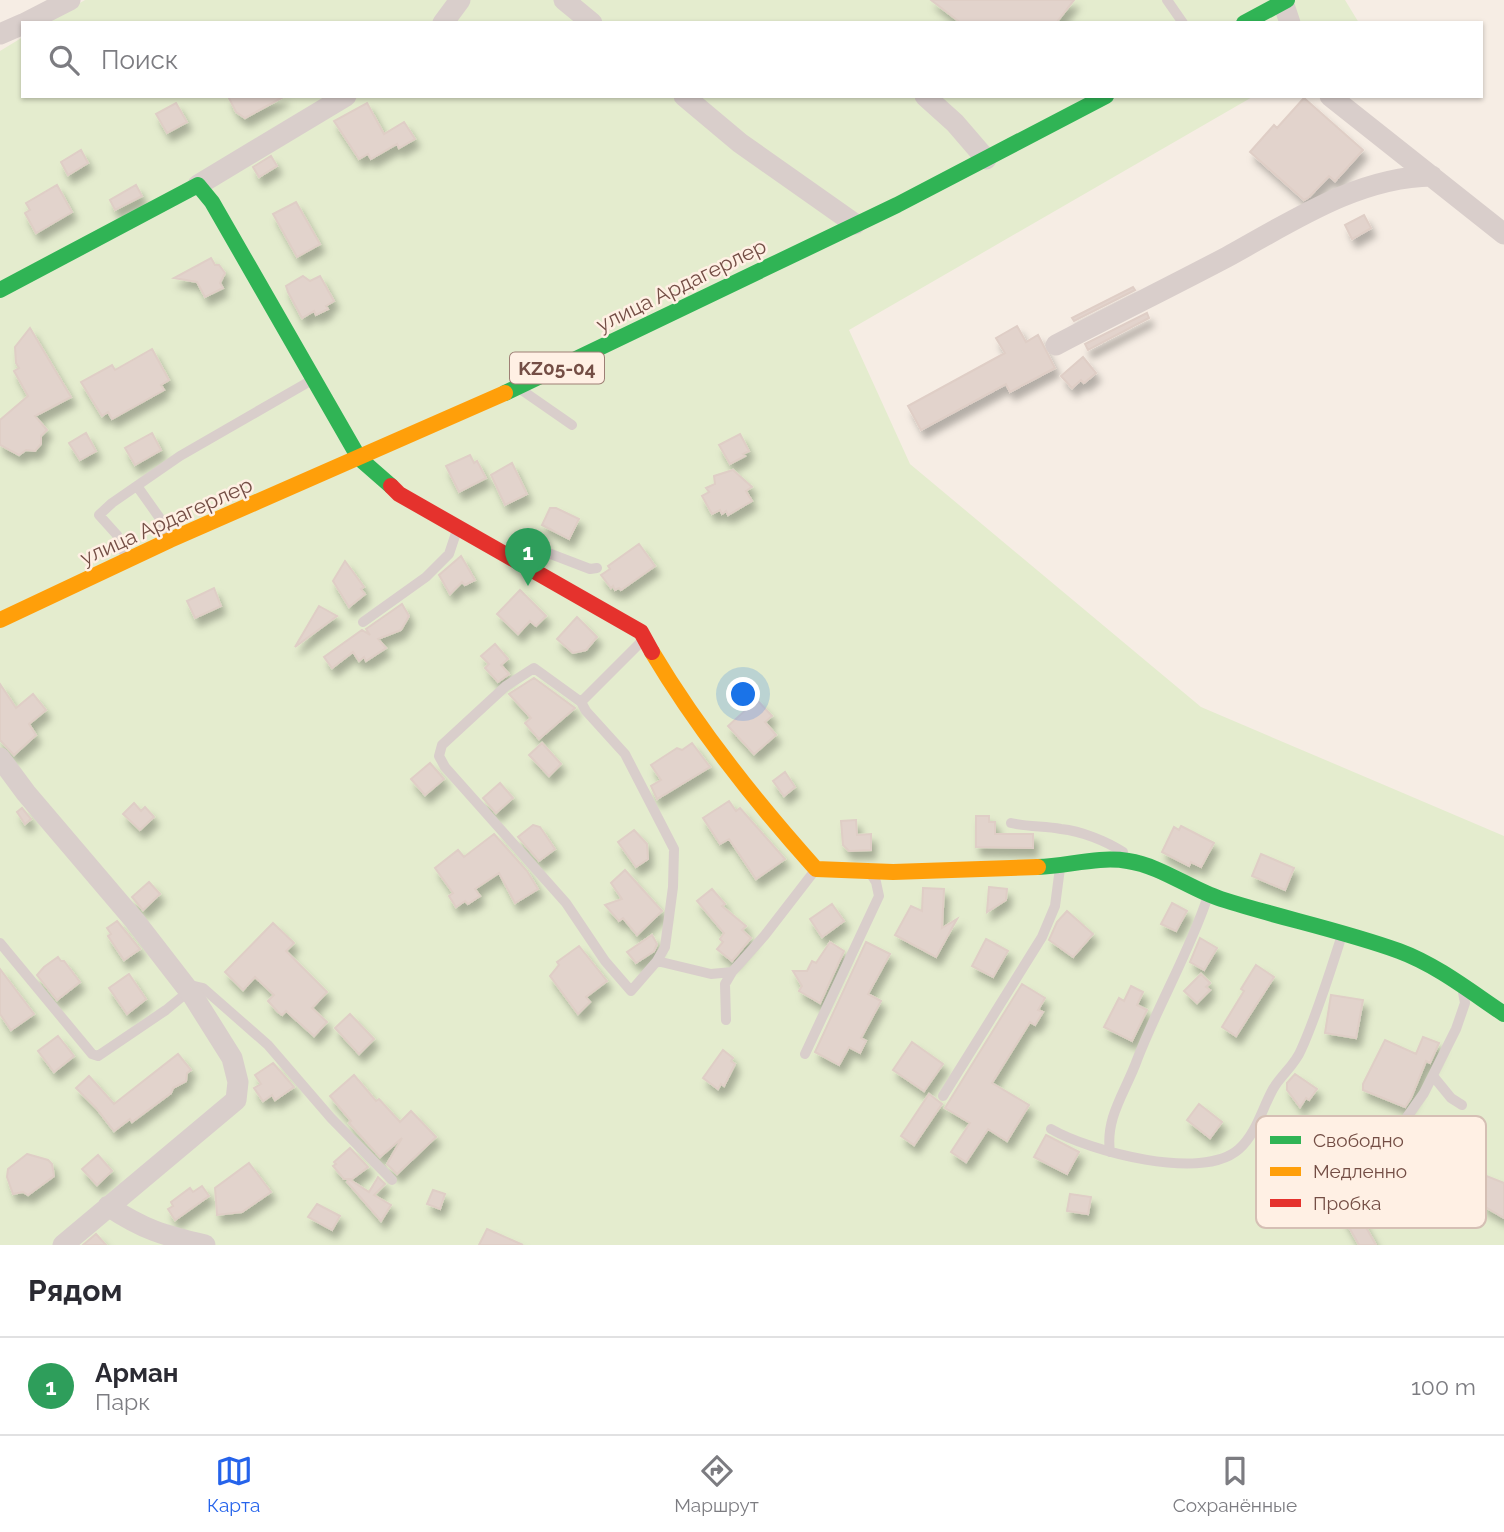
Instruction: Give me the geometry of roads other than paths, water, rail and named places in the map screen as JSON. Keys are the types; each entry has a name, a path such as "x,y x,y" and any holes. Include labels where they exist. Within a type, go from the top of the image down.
{"street":[{"path":"28,21 70,0"},
{"path":"444,21 460,0"},
{"path":"564,0 590,21"},
{"path":"1248,21 1285,1 1290,21"},
{"path":"0,34 21,24"},
{"path":"0,290 198,185 343,98"},
{"path":"686,98 740,143 855,224"},
{"path":"927,98 955,123 986,159"},
{"name":"улица Ардагерлер","path":"0,620 170,540 518,387 855,224 1102,98"},
{"path":"1333,98 1504,234"},
{"path":"1056,345 1280,227 1359,189 1412,176 1432,176"},
{"path":"198,185 212,202 359,458 398,494 641,632 676,692 710,741 759,805 816,869 870,872 1060,866 1100,859 1129,861 1209,894 1401,952 1462,986 1504,1014"},
{"path":"0,758 186,987 232,1058 238,1082 236,1100 63,1245"},
{"path":"107,1206 138,1226 161,1235 205,1245"}],"lane":[{"path":"1167,0 1182,21"},
{"path":"127,560 117,535 99,515 180,456 314,379"},
{"path":"518,387 572,425"},
{"path":"137,486 159,517 170,540"},
{"path":"363,622 426,577 449,554 458,527"},
{"path":"525,565 534,554 543,551 590,569 597,568"},
{"path":"581,702 645,638"},
{"path":"534,668 581,702 625,754 674,849 673,887 665,947 657,961 631,991 605,961 566,903 536,866 463,788 439,756 443,745 506,685 534,668"},
{"path":"1011,823 1033,828 1062,829 1110,844 1139,864"},
{"path":"943,1096 1042,937 1055,906 1060,866"},
{"path":"726,1020 725,984 732,972 765,935 816,869"},
{"path":"804,1054 879,896 876,882 870,872"},
{"path":"1110,1152 1108,1136 1111,1120 1209,894"},
{"path":"1260,1116 1274,1087 1300,1052 1342,935"},
{"path":"0,943 92,1054 98,1056 166,1010 186,987 203,988 259,1037 331,1118 392,1180"},
{"path":"657,961 711,974 732,972"},
{"path":"1409,1116 1456,1029 1465,1003 1462,986"},
{"path":"1433,1076 1451,1098 1462,1105"},
{"path":"1051,1129 1063,1136 1125,1156 1184,1164 1224,1158 1239,1149 1256,1124"}],"place":[{"name":"Арман","path":"528,586"}]}
